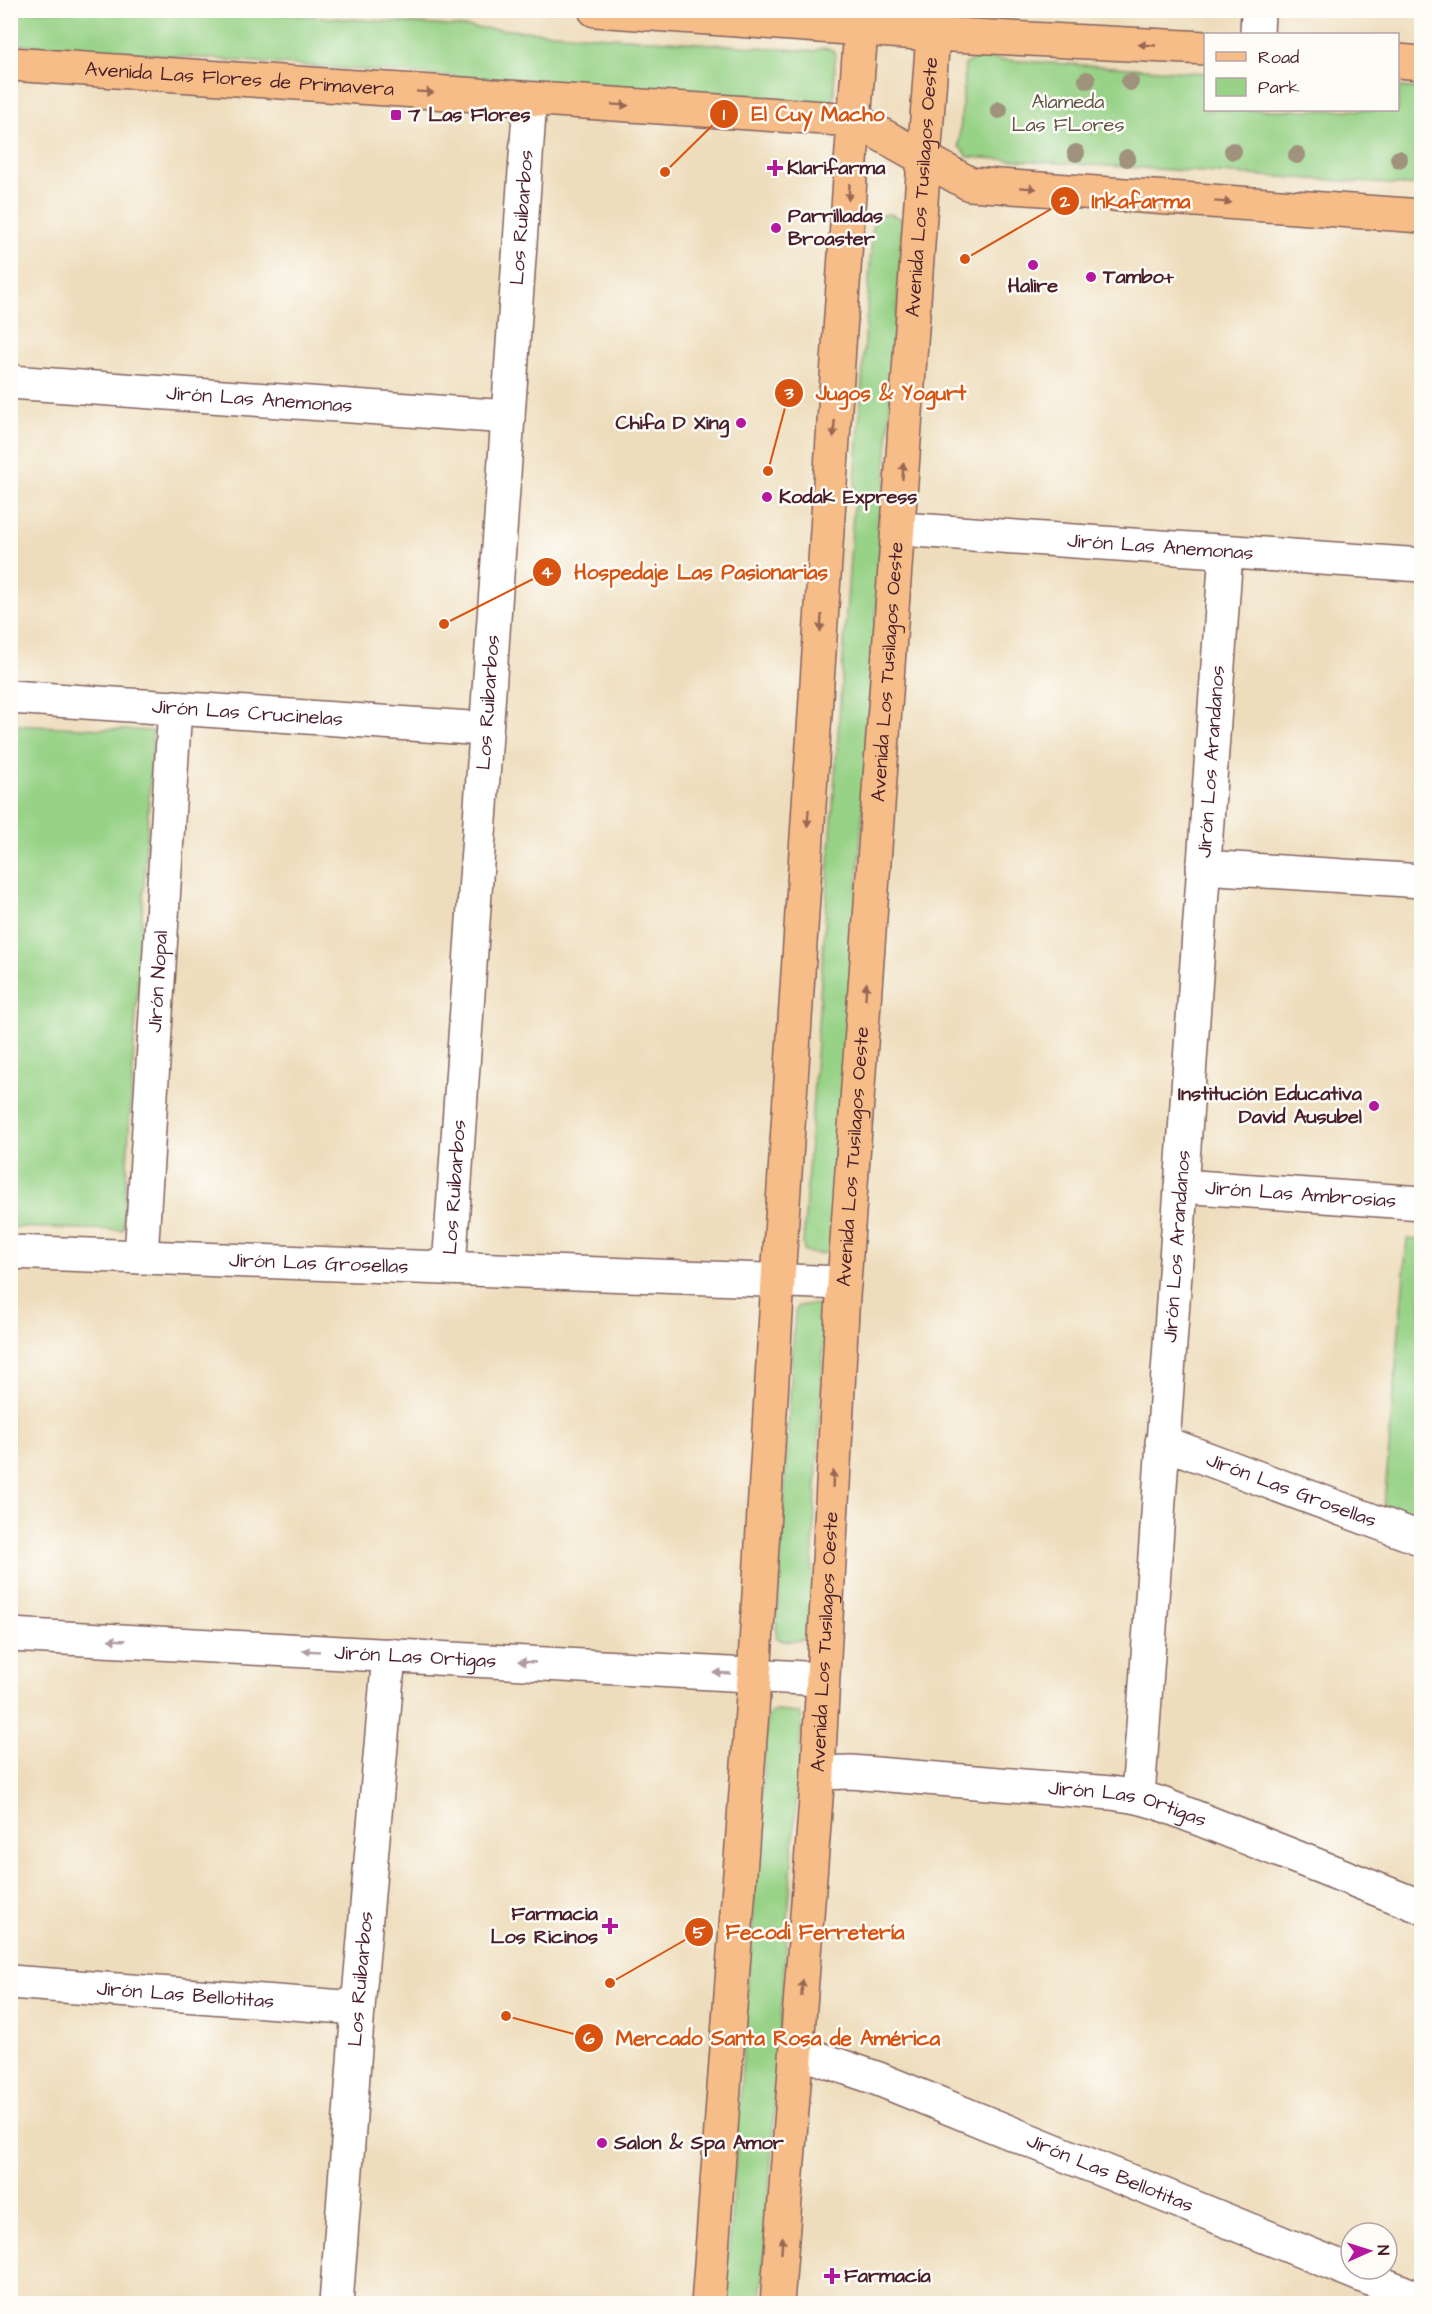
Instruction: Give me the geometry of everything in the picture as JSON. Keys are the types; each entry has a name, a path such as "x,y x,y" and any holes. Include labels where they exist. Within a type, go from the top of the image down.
{"main road":[{"path":"595,10 935,22 1204,48"},
{"path":"708,2304 754,1675 777,1280 862,20"},
{"name":"Avenida Los Tusilagos Oeste","path":"777,2304 818,1773 844,1283 900,529 923,160 935,22"},
{"path":"1399,61 1422,63"},
{"name":"Avenida Las Flores de Primavera","path":"10,64 855,120 923,160 970,184 1422,216"}],"street":[{"path":"1257,33 1258,10"},
{"name":"Los Ruibarbos","path":"449,1268 530,99"},
{"name":"Jirón Las Anemonas","path":"10,382 508,417"},
{"name":"Jirón Las Anemonas","path":"900,529 1422,565"},
{"name":"Jirón Los Arandanos","path":"1138,1797 1226,552"},
{"name":"Jirón Las Crucinelas","path":"10,697 485,729"},
{"name":"Jirón Nopal","path":"141,1257 175,707"},
{"path":"1203,867 1422,881"},
{"name":"Jirón Las Ambrosias","path":"1180,1186 1422,1203"},
{"name":"Jirón Las Grosellas","path":"10,1252 844,1283"},
{"name":"Jirón Las Grosellas","path":"1162,1442 1422,1539"},
{"name":"Jirón Las Ortigas","path":"10,1635 822,1679"},
{"name":"Los Ruibarbos","path":"336,2304 358,2008 389,1655"},
{"name":"Jirón Las Ortigas","path":"818,1773 851,1772 1138,1797 1422,1907"},
{"name":"Jirón Las Bellotitas","path":"10,1982 358,2008"},
{"name":"Jirón Las Bellotitas","path":"797,2051 876,2078 1422,2300"}],"green space":[{"path":"10,11 232,11 814,51 822,48 833,50 835,55 834,96 832,102 826,104 11,44"},
{"name":"Alameda Las FLores","path":"975,58 1204,73 1204,111 1399,111 1399,87 1421,88 1421,186 968,157 959,146 965,65"},
{"path":"889,214 900,218 903,222 833,1243 830,1251 817,1254 804,1250 803,1244 873,222 877,216"},
{"path":"11,725 153,731 123,1230 11,1227"},
{"path":"1407,1239 1421,1240 1421,1521 1384,1506"},
{"path":"812,1304 823,1307 825,1311 809,1630 806,1638 787,1641 777,1638 776,1632 795,1312 798,1306"},
{"path":"776,1711 800,1713 802,1719 761,2303 725,2304 767,1719 770,1713"}],"place":[{"name":"7 Las Flores","path":"396,115"},
{"name":"Klarifarma","path":"775,168"},
{"name":"El Cuy Macho","path":"665,172"},
{"name":"Parrilladas Broaster","path":"776,228"},
{"name":"Inkafarma","path":"965,259"},
{"name":"Halire","path":"1033,265"},
{"name":"Tambo+","path":"1091,277"},
{"name":"Chifa D Xing","path":"741,423"},
{"name":"Jugos & Yogurt","path":"768,471"},
{"name":"Kodak Express","path":"767,497"},
{"name":"Hospedaje Las Pasionarias","path":"444,624"},
{"name":"Institución Educativa David Ausubel","path":"1374,1106"},
{"name":"Farmacia Los Ricinos","path":"610,1926"},
{"name":"Fecodi Ferretería","path":"610,1983"},
{"name":"Mercado Santa Rosa de América","path":"506,2016"},
{"name":"Salon & Spa Amor","path":"602,2143"},
{"name":"Farmacía","path":"832,2276"}]}
